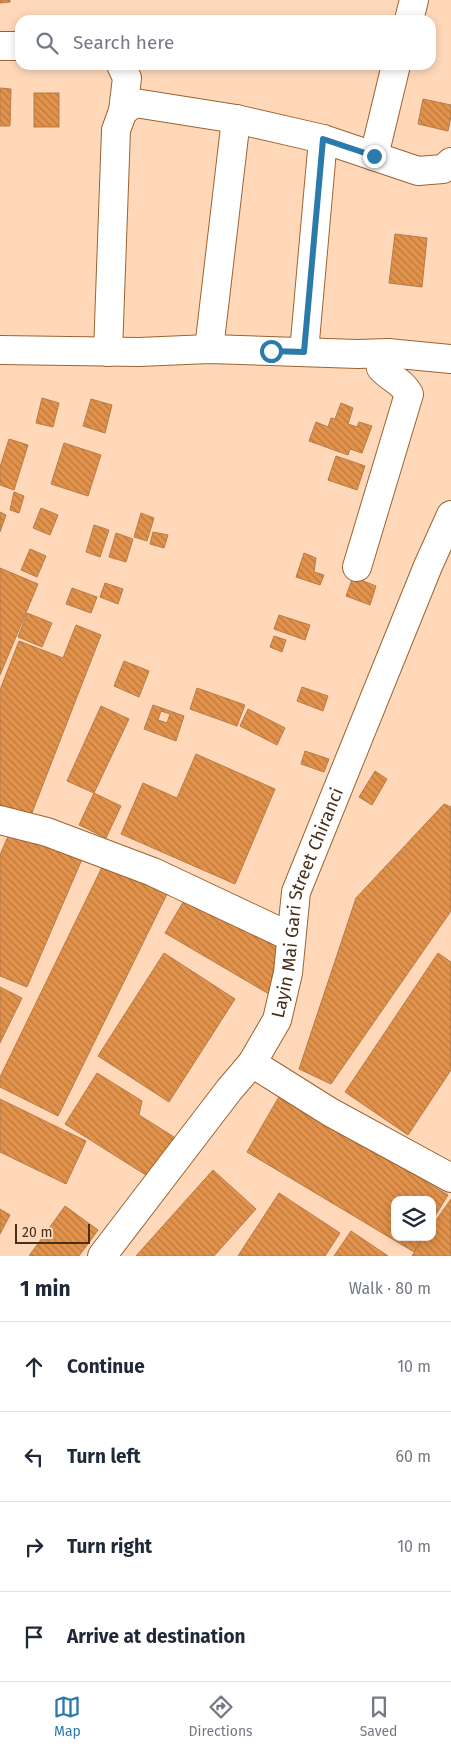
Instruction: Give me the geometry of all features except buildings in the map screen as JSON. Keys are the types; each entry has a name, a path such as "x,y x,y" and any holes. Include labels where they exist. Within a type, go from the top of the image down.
{"street":[{"path":"410,15 414,0"},
{"path":"0,46 15,46"},
{"path":"108,352 116,130 123,111 127,78 123,70"},
{"path":"374,156 395,70"},
{"path":"123,111 135,103 236,119 323,139 418,171 443,169 451,162"},
{"path":"209,349 236,119"},
{"path":"304,352 323,139"},
{"path":"0,350 108,352 209,349 358,354 388,353 451,359"},
{"path":"357,567 409,394 404,384 388,376 381,368 388,353"},
{"name":"Layin Mai Gari Street Chiranci","path":"102,1256 229,1090 252,1063 276,1020 288,973 296,892 428,566 451,515"},
{"path":"0,820 47,832 154,872 291,937"},
{"path":"252,1063 330,1112 451,1178"}],"route":[{"path":"271,351 304,352 323,139 374,156"}]}
